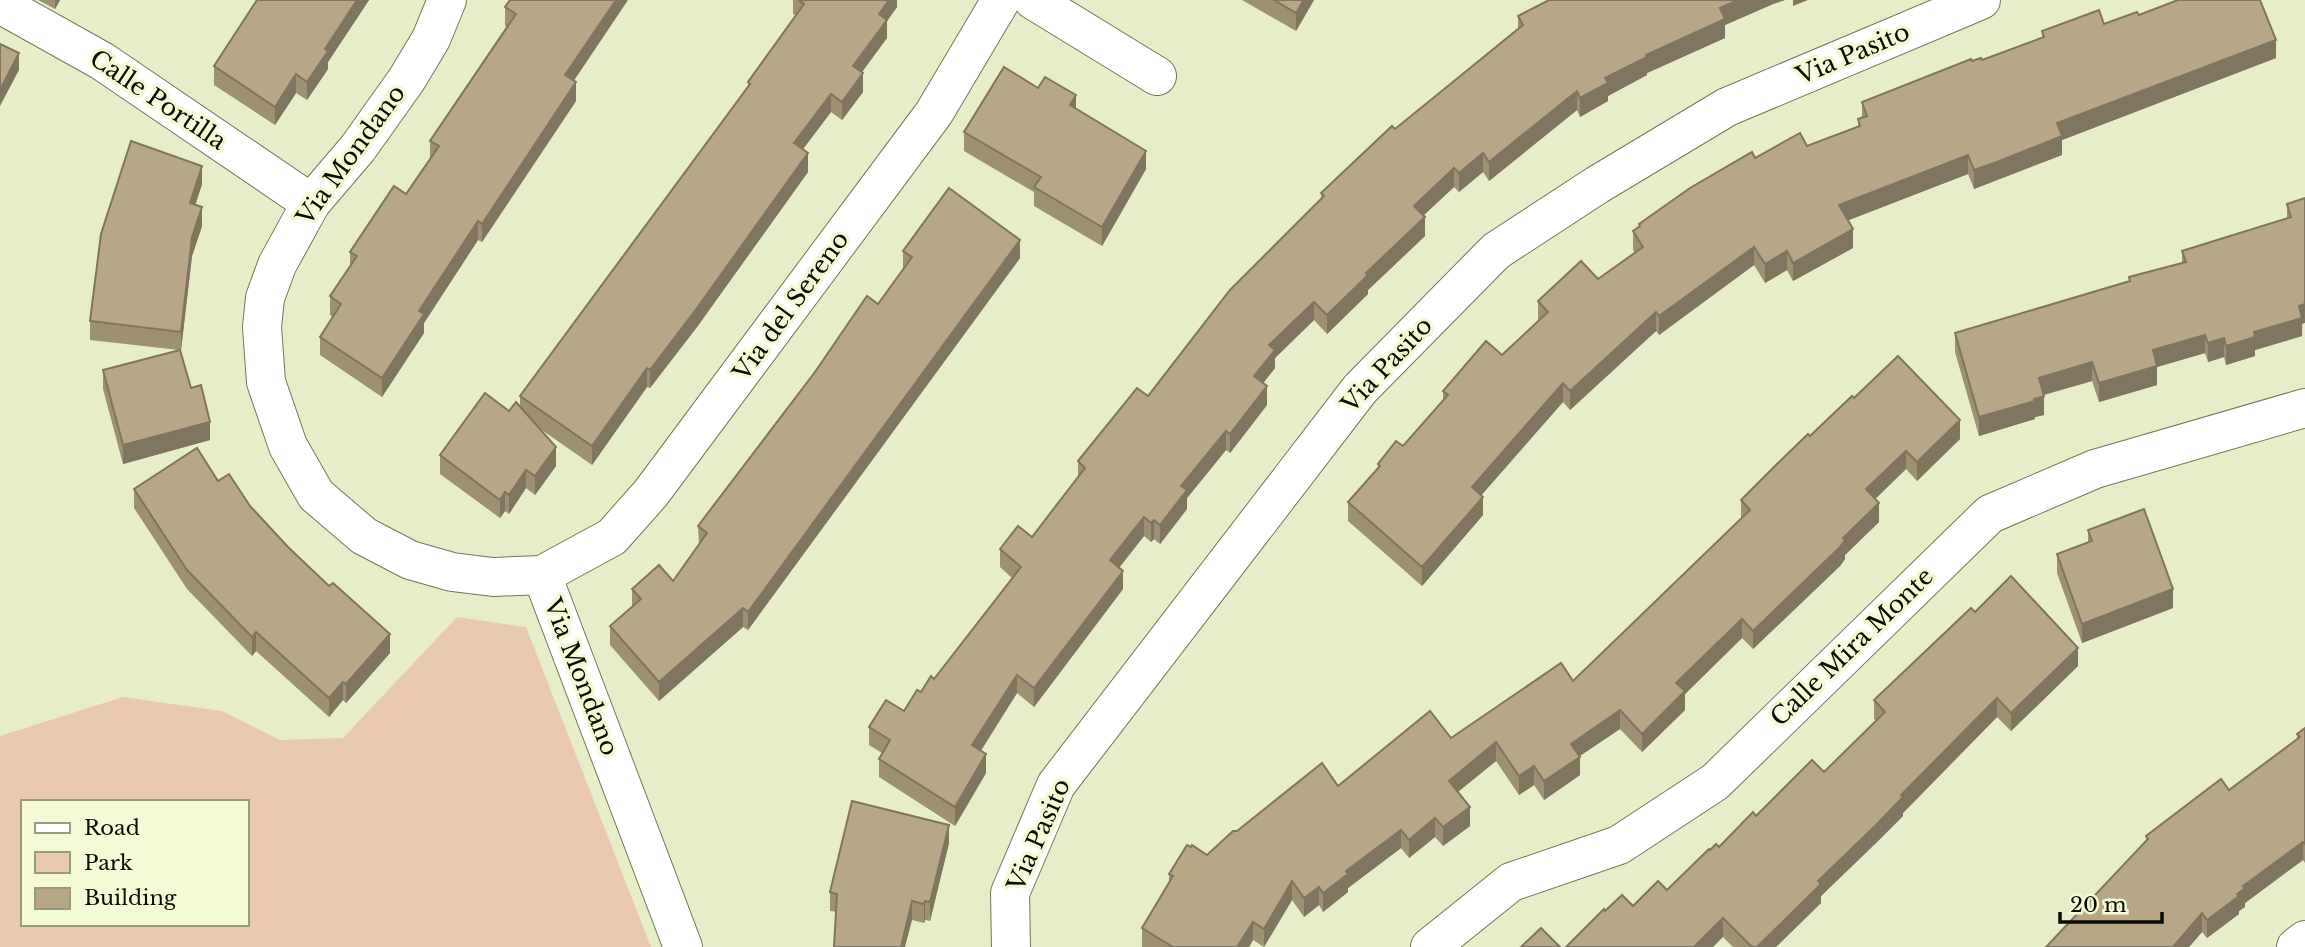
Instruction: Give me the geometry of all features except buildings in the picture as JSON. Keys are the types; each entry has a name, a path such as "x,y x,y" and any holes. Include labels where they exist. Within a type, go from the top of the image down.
{"street":[{"name":"Via Mondano","path":"447,0 432,38 407,79 358,148 311,203 277,265 265,298 262,327 266,382 288,446 316,495 363,536 410,560 452,572 493,577 542,575 683,947"},
{"name":"Via del Sereno","path":"542,575 612,537 651,493 934,113 1001,0"},
{"path":"1033,0 1157,76"},
{"name":"Via Pasito","path":"1011,947 1010,893 1056,785 1360,389 1496,251 1597,185 1727,107 1981,0"},
{"name":"Calle Portilla","path":"0,5 102,61 311,203"},
{"name":"Calle Mira Monte","path":"1430,947 1511,882 1619,845 1714,782 1990,514 2095,469 2305,408"},
{"path":"2296,947 2305,940"}],"green space":[{"path":"457,617 526,627 651,947 0,947 0,736 123,697 222,711 280,740 343,738"}]}
